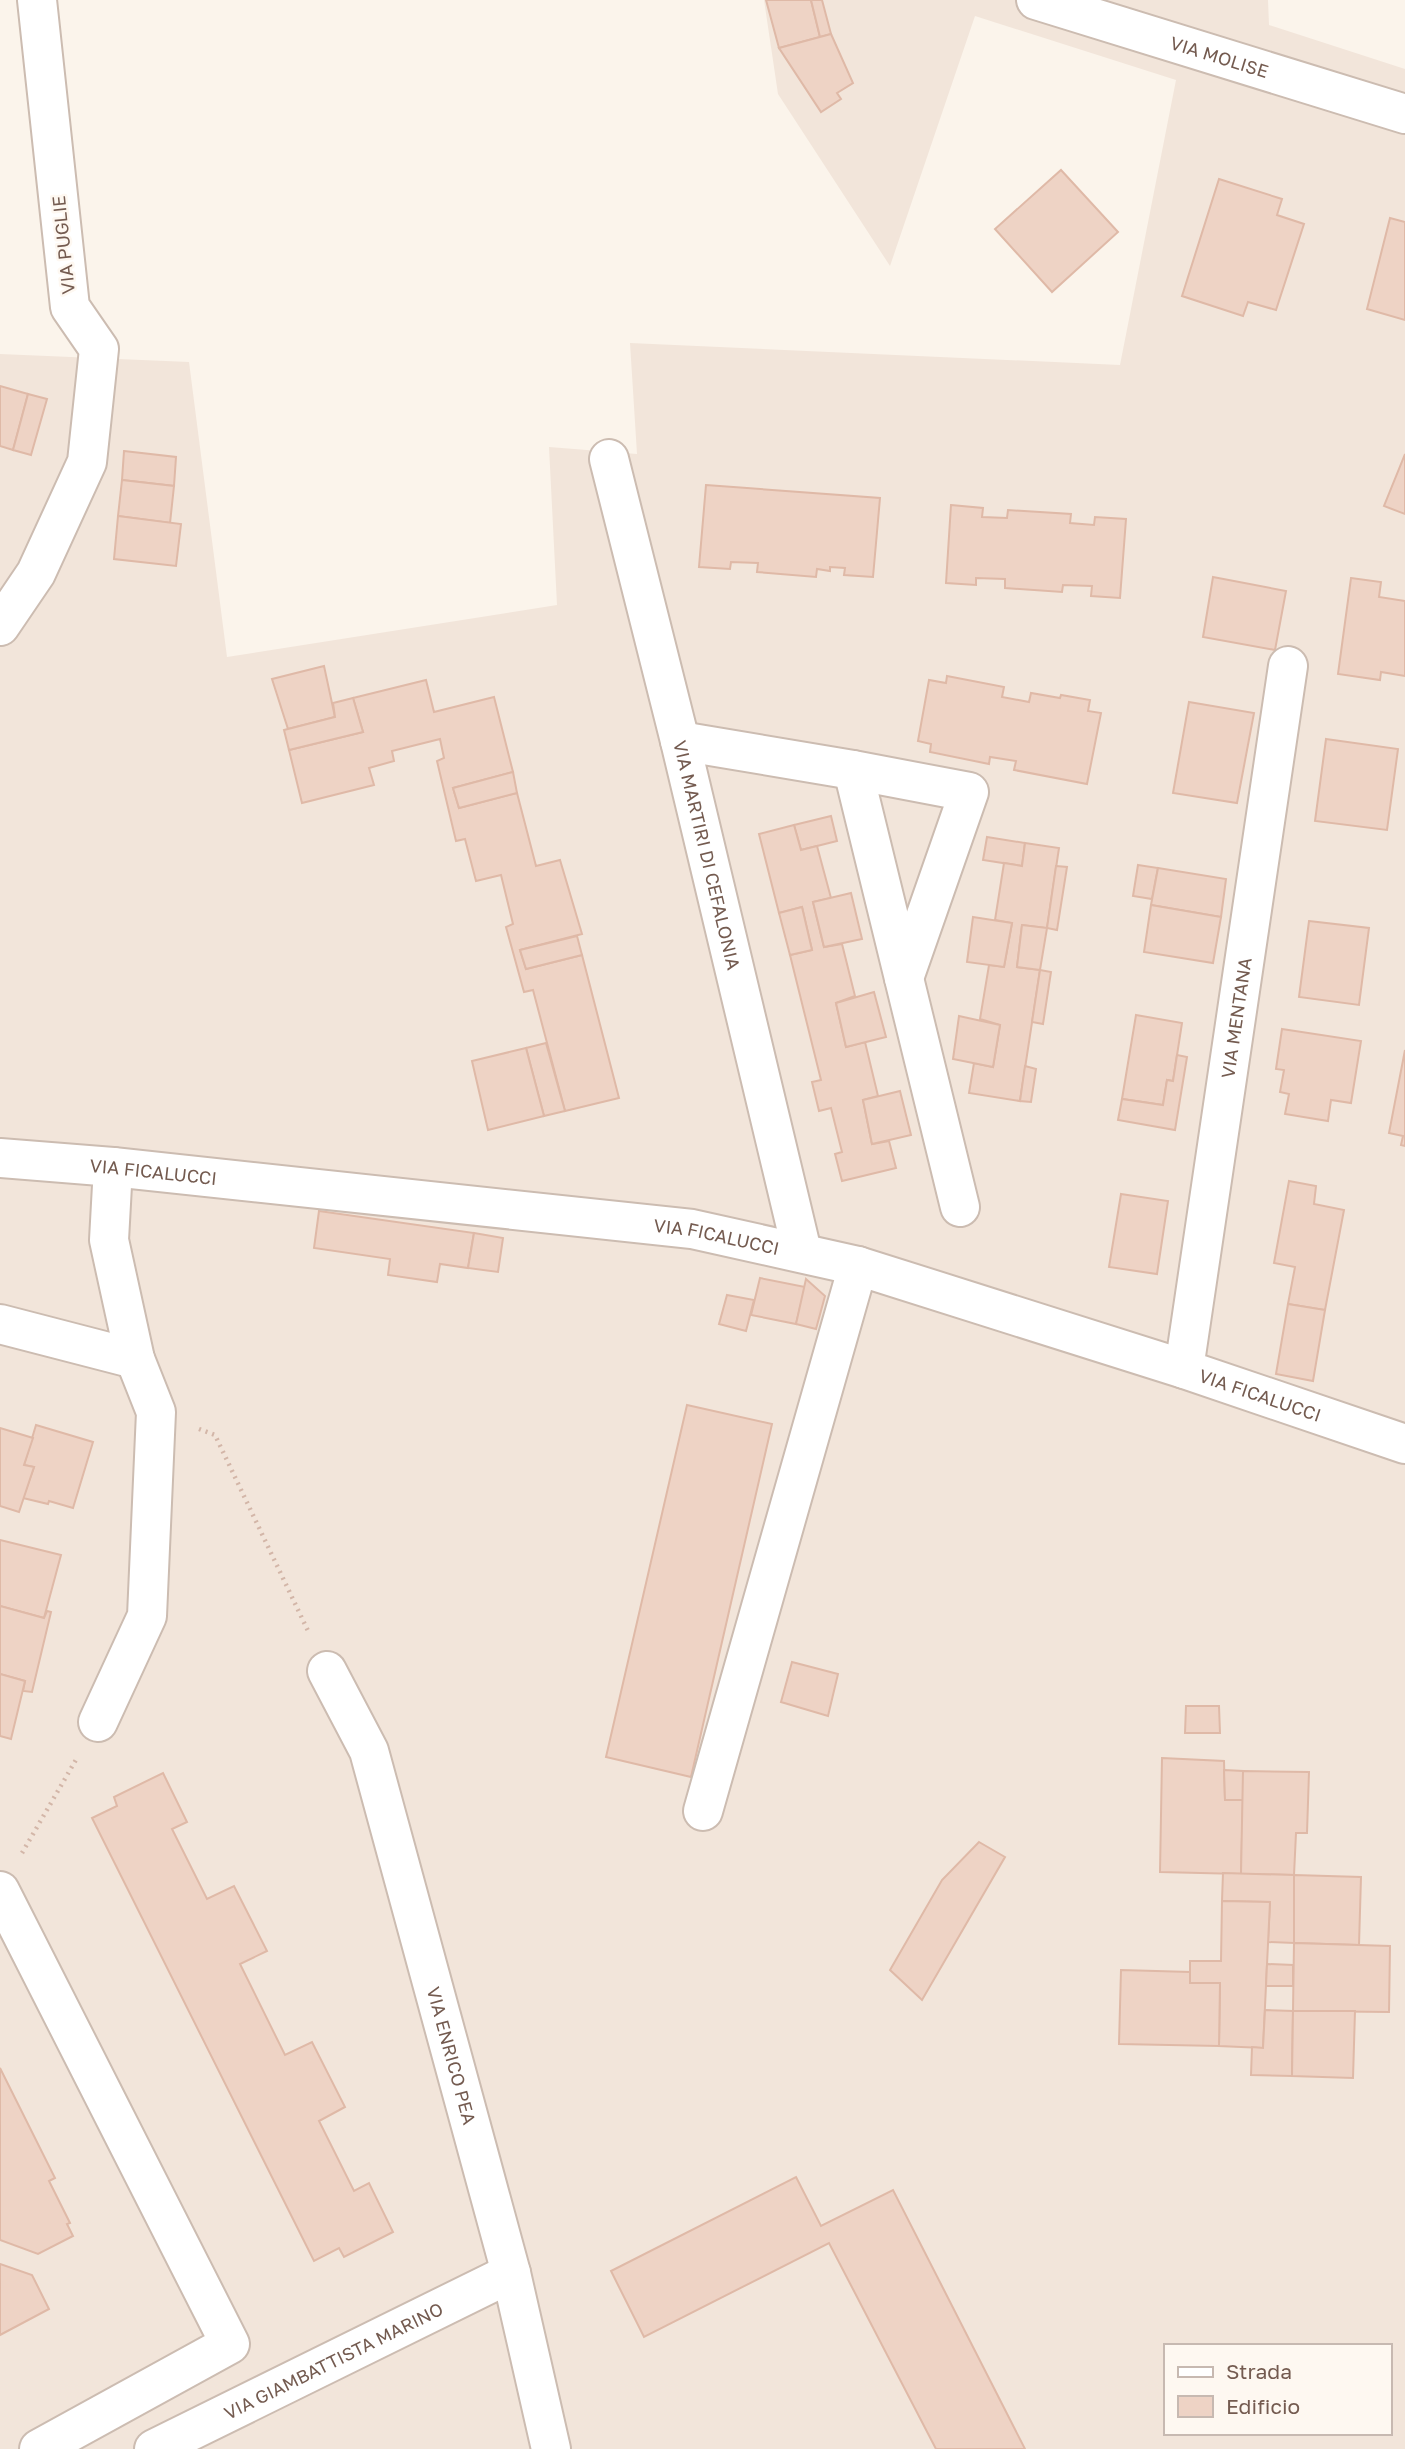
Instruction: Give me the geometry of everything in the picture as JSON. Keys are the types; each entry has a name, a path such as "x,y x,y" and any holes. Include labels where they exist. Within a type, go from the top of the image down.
{"street":[{"name":"VIA PUGLIE","path":"0,626 36,573 88,462 99,349 70,307 37,0"},
{"name":"VIA MOLISE","path":"1036,0 1405,114"},
{"name":"VIA MARTIRI DI CEFALONIA","path":"609,458 680,741 802,1252"},
{"name":"VIA MENTANA","path":"1184,1369 1288,666"},
{"path":"680,741 969,792 904,978"},
{"path":"853,770 960,1207"},
{"name":"VIA FICALUCCI","path":"0,1158 113,1167 692,1229 858,1266 1184,1369 1405,1444"},
{"path":"98,1722 147,1616 156,1412 135,1359 108,1240 113,1167"},
{"path":"703,1811 858,1266"},
{"path":"0,1324 135,1359"},
{"name":"VIA ENRICO PEA","path":"327,1671 369,1751 511,2273 551,2449"},
{"path":"0,1891 230,2344 39,2449"},
{"name":"VIA GIAMBATTISTA MARINO","path":"153,2449 511,2273"}],"path":[{"path":"156,1412 215,1435 327,1671"},
{"path":"21,1854 98,1722"}],"shaded area":[{"path":"764,0 1268,0 1269,25 1405,69 1405,2449 0,2449 0,354 189,362 227,657 557,605 549,447 637,454 630,343 1120,365 1176,80 975,16 890,266 778,94"}],"building":[{"path":"766,0 811,0 820,37 779,48"},
{"path":"811,0 822,0 831,34 820,37"},
{"path":"831,34 853,83 837,93 841,99 821,112 779,48"},
{"path":"1061,170 1118,232 1052,292 995,229"},
{"path":"1219,179 1282,199 1277,215 1304,224 1276,310 1248,302 1243,316 1182,296"},
{"path":"1390,218 1405,222 1405,320 1367,309"},
{"path":"0,386 28,394 13,450 0,446"},
{"path":"28,394 47,399 31,455 13,450"},
{"path":"124,451 176,457 174,486 122,480"},
{"path":"1405,454 1405,514 1384,506"},
{"path":"122,480 174,486 170,523 118,516"},
{"path":"706,485 880,498 873,577 844,575 845,568 830,567 830,571 817,569 816,577 757,572 758,563 731,562 730,569 699,567"},
{"path":"951,505 983,508 982,517 1007,518 1008,510 1071,514 1070,523 1094,525 1095,517 1126,519 1120,598 1091,596 1092,586 1063,585 1062,592 1005,588 1005,579 976,578 976,585 946,583"},
{"path":"118,516 181,524 176,566 114,559"},
{"path":"1213,577 1286,591 1275,650 1203,637"},
{"path":"1351,578 1381,582 1379,597 1405,601 1405,676 1381,672 1380,680 1338,674"},
{"path":"324,666 335,717 288,729 272,679"},
{"path":"947,676 1004,687 1002,697 1029,702 1031,693 1090,700 1088,711 1101,713 1087,784 1014,770 1016,761 990,757 989,764 930,752 931,744 918,741 929,680 946,683"},
{"path":"426,680 434,712 494,697 513,772 453,788 459,808 517,793 536,866 560,860 582,934 520,950 526,969 582,955 619,1098 565,1111 533,990 524,992 506,927 513,924 501,875 476,881 465,839 456,841 437,761 444,758 440,739 392,751 394,761 369,768 374,785 302,803 289,750 363,732 353,698"},
{"path":"353,698 363,732 289,750 284,730 335,717 333,703"},
{"path":"1189,702 1254,713 1237,803 1173,793"},
{"path":"1326,739 1398,749 1387,830 1315,821"},
{"path":"513,772 517,793 459,808 453,788"},
{"path":"831,816 837,841 801,850 794,825"},
{"path":"794,825 801,850 817,846 831,898 813,902 824,947 842,944 855,996 836,1003 846,1047 865,1042 878,1096 863,1100 872,1144 889,1141 896,1168 842,1181 835,1154 842,1152 831,1108 819,1111 812,1082 821,1080 790,955 812,950 802,907 779,913 759,834"},
{"path":"987,837 1025,843 1022,866 983,860"},
{"path":"1025,843 1059,848 1047,928 1022,925 1017,967 1040,970 1020,1101 969,1093 974,1063 993,1067 1000,1025 980,1019 989,965 1004,967 1012,923 995,920 1004,863 1022,866"},
{"path":"1138,865 1158,868 1152,899 1133,896"},
{"path":"1056,866 1067,867 1057,930 1047,928"},
{"path":"1158,868 1226,879 1221,917 1151,905"},
{"path":"851,893 862,939 824,947 813,902"},
{"path":"1151,905 1221,917 1213,963 1144,952"},
{"path":"802,907 812,950 790,955 779,913"},
{"path":"973,917 1012,923 1004,967 967,962"},
{"path":"1309,921 1369,928 1359,1005 1299,997"},
{"path":"1022,925 1047,928 1040,970 1017,967"},
{"path":"577,936 582,955 526,969 520,950"},
{"path":"1040,970 1051,972 1043,1024 1032,1022"},
{"path":"874,992 886,1037 846,1047 836,1003"},
{"path":"1136,1015 1182,1023 1173,1081 1167,1080 1163,1105 1122,1099"},
{"path":"959,1016 1000,1025 993,1067 953,1059"},
{"path":"1282,1029 1361,1041 1351,1103 1331,1100 1328,1121 1285,1114 1289,1094 1280,1092 1284,1070 1276,1069"},
{"path":"546,1043 565,1111 544,1116 526,1048"},
{"path":"526,1048 544,1116 488,1130 472,1061"},
{"path":"1405,1050 1405,1146 1401,1145 1403,1136 1389,1133"},
{"path":"1177,1055 1187,1057 1175,1130 1118,1120 1122,1099 1163,1105 1167,1080 1173,1081"},
{"path":"1025,1066 1036,1069 1031,1102 1020,1101"},
{"path":"900,1091 911,1135 872,1144 863,1100"},
{"path":"1289,1181 1316,1186 1314,1204 1344,1210 1325,1310 1288,1304 1295,1267 1274,1263"},
{"path":"1121,1194 1168,1201 1157,1274 1109,1267"},
{"path":"319,1211 474,1233 468,1268 440,1264 437,1282 388,1275 390,1259 314,1248"},
{"path":"474,1233 503,1238 498,1272 468,1268"},
{"path":"760,1278 805,1287 796,1324 751,1315"},
{"path":"806,1279 825,1296 816,1329 796,1324"},
{"path":"727,1295 754,1300 746,1331 719,1324"},
{"path":"1288,1304 1325,1310 1313,1381 1276,1374"},
{"path":"687,1405 772,1424 691,1777 606,1757"},
{"path":"36,1425 93,1442 73,1508 49,1501 48,1504 23,1498 34,1467 24,1465"},
{"path":"0,1428 33,1438 24,1465 34,1467 19,1512 0,1506"},
{"path":"0,1540 61,1555 44,1618 0,1606"},
{"path":"0,1606 44,1618 47,1611 51,1612 32,1692 23,1691 25,1681 0,1674"},
{"path":"792,1662 838,1674 828,1716 781,1702"},
{"path":"0,1674 25,1681 11,1739 0,1736"},
{"path":"1186,1706 1219,1706 1220,1733 1185,1733"},
{"path":"1162,1758 1224,1761 1225,1800 1243,1800 1241,1874 1160,1872"},
{"path":"1224,1770 1243,1771 1243,1800 1225,1800"},
{"path":"1243,1771 1309,1772 1307,1833 1296,1833 1294,1875 1241,1874"},
{"path":"163,1773 187,1822 172,1829 207,1899 234,1886 267,1951 240,1964 285,2055 312,2042 345,2107 319,2121 354,2191 369,2183 393,2232 344,2257 339,2248 314,2261 92,1818 117,1806 114,1797"},
{"path":"979,1842 1005,1857 922,2000 890,1970 942,1880"},
{"path":"1223,1873 1294,1875 1294,1943 1268,1942 1270,1902 1222,1901"},
{"path":"1294,1875 1361,1877 1359,1945 1294,1943"},
{"path":"1222,1901 1270,1902 1263,2048 1219,2046 1220,1983 1190,1983 1190,1961 1221,1961"},
{"path":"1294,1943 1390,1946 1389,2012 1293,2011"},
{"path":"1267,1964 1293,1965 1293,1986 1266,1986"},
{"path":"1121,1970 1190,1972 1190,1983 1220,1983 1219,2046 1119,2044"},
{"path":"1265,2010 1293,2011 1292,2076 1251,2075 1252,2047 1263,2048"},
{"path":"1293,2011 1355,2011 1353,2078 1292,2076"},
{"path":"0,2068 55,2178 49,2181 70,2223 67,2224 73,2236 38,2254 0,2240"},
{"path":"796,2177 821,2226 893,2190 1025,2449 936,2449 829,2243 644,2337 611,2271"},
{"path":"0,2264 32,2275 49,2309 0,2335"}]}
